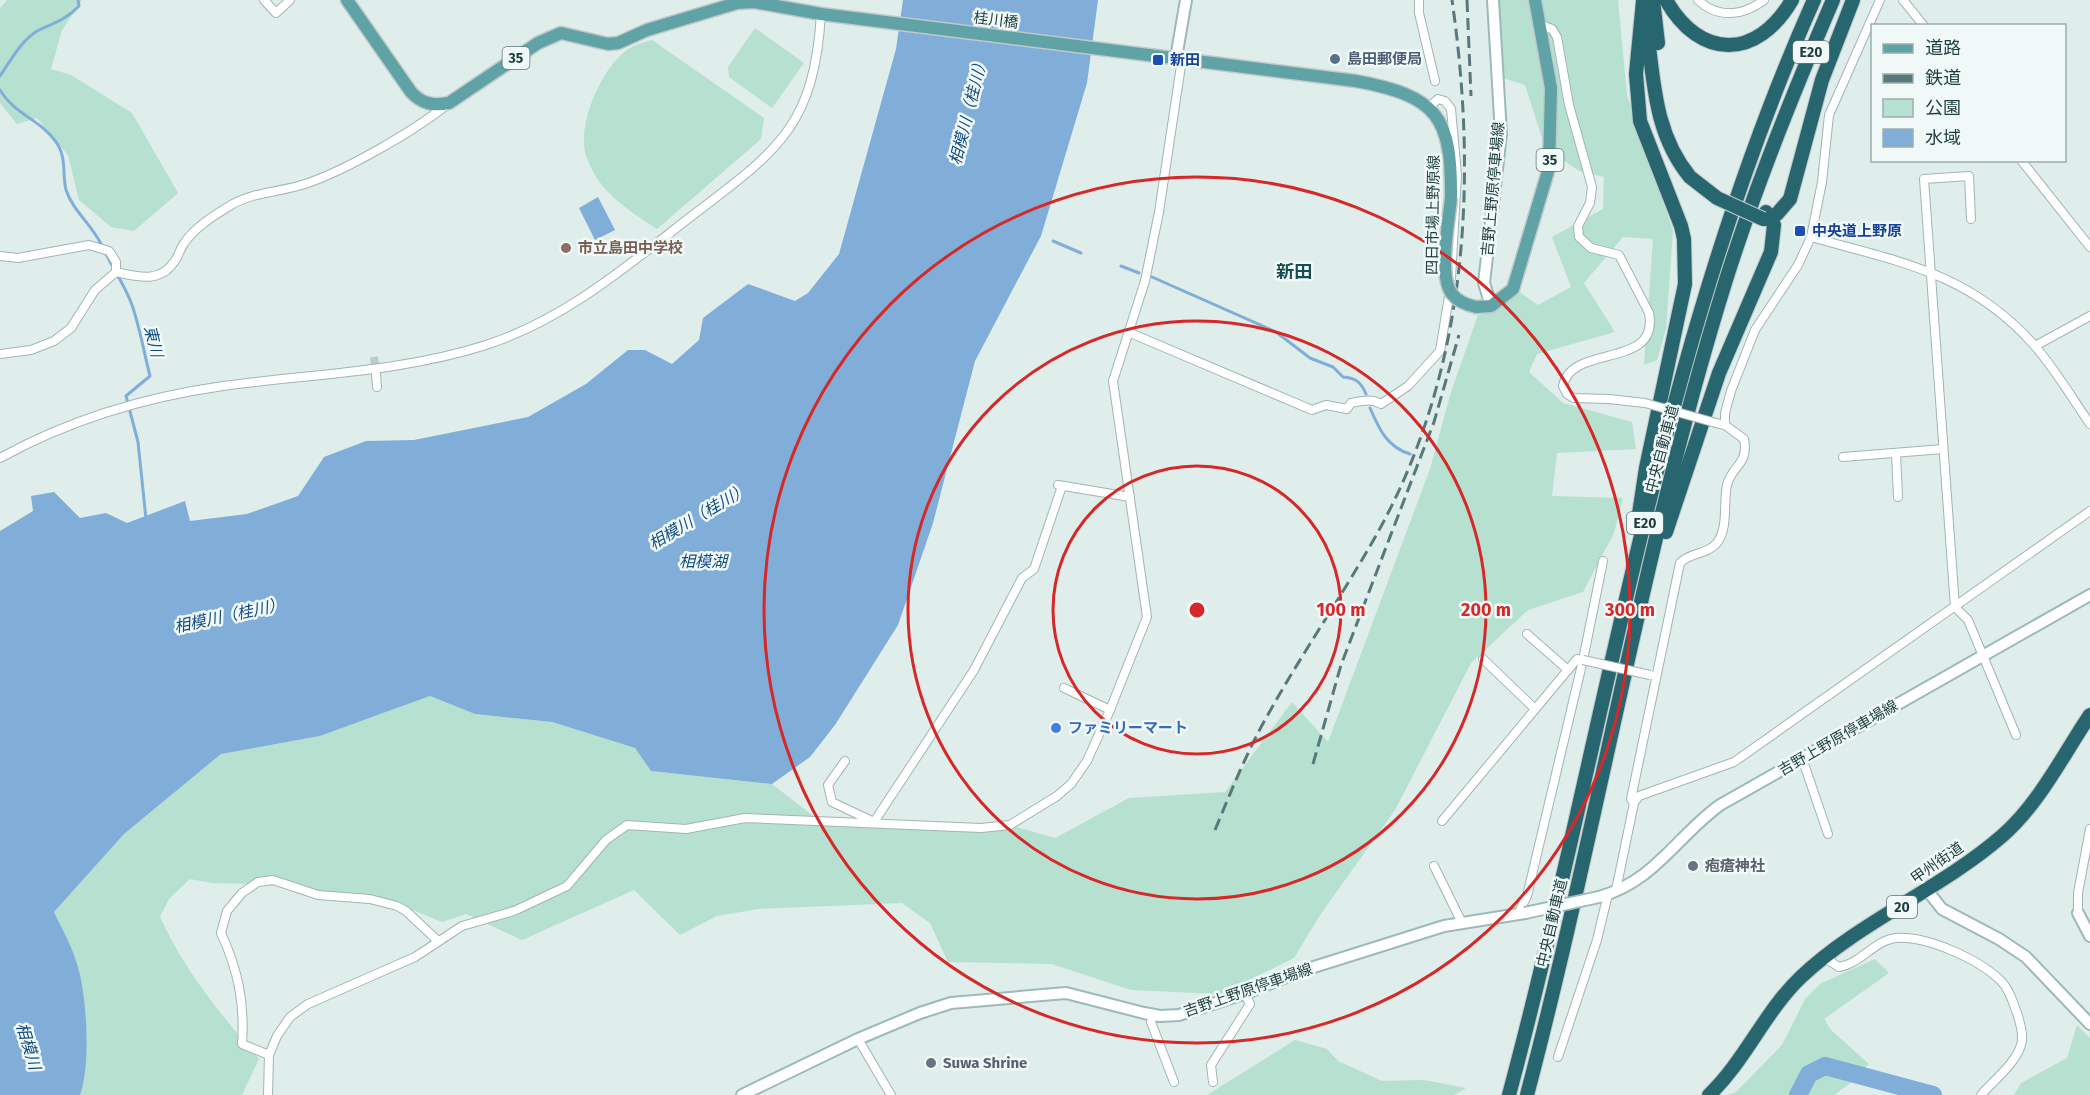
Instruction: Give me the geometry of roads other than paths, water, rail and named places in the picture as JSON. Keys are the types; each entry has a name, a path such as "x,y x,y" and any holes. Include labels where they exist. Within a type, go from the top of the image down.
{"highway":[{"path":"1627,594 1646,468 1685,284 1684,239 1681,226 1640,121 1636,75 1646,0"},
{"path":"1617,708 1670,516 1698,431 1719,373 1772,252 1775,232 1766,216 1717,198 1670,148 1658,115 1646,0"},
{"path":"1666,0 1678,19 1696,36 1714,44 1730,47 1749,41 1772,26 1791,0"},
{"name":"中央自動車道","path":"1509,1095 1627,594 1690,346 1769,109 1814,0"},
{"name":"中央自動車道","path":"1527,1095 1660,519 1725,284 1789,104 1833,0"},
{"path":"1766,216 1785,207 1792,193 1822,80 1853,0"},
{"name":"甲州街道","path":"1709,1095 1727,1075 1779,1000 1823,957 1985,850 2019,818 2090,715"}],"main road":[{"path":"347,0 416,99 433,105 449,103"},
{"path":"1179,58 1186,0"},
{"name":"吉野上野原停車場線","path":"1491,306 1484,283 1501,134 1492,0"},
{"name":"35","path":"1491,306 1513,289 1549,168 1551,88 1535,0"},
{"name":"35","path":"449,103 549,37 561,33 608,44 618,43 670,22 737,2 754,2 821,14"},
{"name":"桂川橋","path":"821,14 1139,53"},
{"name":"四日市場上野原線","path":"1139,53 1390,87 1415,98 1428,108 1445,130 1448,140 1451,198 1446,279 1450,293 1458,301 1476,307 1491,306"},
{"name":"吉野上野原停車場線","path":"743,1095 858,1039 920,1013 951,1004 1066,993 1153,1015 1179,1015 1245,994 1298,972 1444,926 1521,913 1607,894 1654,869 1697,822 1720,805 2090,596"},
{"path":"1927,890 1942,909 1999,939 2026,957 2090,1024"},
{"path":"2078,913 2090,936"}],"street":[{"path":"264,0 276,13 290,0"},
{"path":"1419,0 1419,13 1435,81"},
{"path":"1698,0 1713,10 1728,15 1755,7 1764,0"},
{"path":"1725,425 1725,413 1731,391 1755,330 1798,265 1811,237 1822,182 1829,115 1880,0"},
{"path":"1903,0 1922,24"},
{"path":"0,458 77,422 150,400 224,386 446,357 504,339 556,314 593,293 628,266 744,176 781,140 807,99 817,58 821,14"},
{"path":"1539,24 1552,29 1557,36 1569,105 1592,187 1590,203 1578,226 1579,237 1591,248 1619,255 1649,313 1651,323 1648,332 1627,351 1581,363 1571,369 1563,386 1567,394 1574,398 1646,403 1725,425 1744,439 1744,461 1728,483 1720,538 1708,551 1686,556 1680,563 1653,675 1631,799 1634,803"},
{"path":"268,1095 269,1055 277,1036 290,1017 308,1004 415,957 462,926 514,911 567,886 606,840 627,825 686,829 746,818 981,828 1010,825 1057,796 1071,784 1087,760 1110,710 1147,617 1113,381 1144,281 1159,212 1179,58"},
{"path":"1128,332 1312,410 1326,405 1347,409 1351,403 1374,399 1381,404 1408,386 1440,351 1448,312 1454,236 1457,175 1451,109 1446,101 1438,99 1428,108"},
{"path":"116,272 143,278 158,276 167,271 185,242 201,226 231,205 246,197 307,183 378,149 449,103"},
{"path":"2023,162 2090,247"},
{"path":"1971,219 1969,177 1924,179 1955,607 1968,620 2016,735"},
{"path":"1811,237 1929,270 1976,294 1998,309 2035,346 2090,424"},
{"path":"0,256 18,258 89,245 110,251 116,262 116,272 95,290 71,328 54,342 31,350 0,354"},
{"path":"2035,346 2090,316"},
{"path":"376,374 378,387"},
{"path":"1843,458 1943,449"},
{"path":"1896,453 1898,497"},
{"path":"874,822 974,670 1022,578 1034,569 1060,485 1130,497"},
{"path":"1558,1057 1597,940 1607,894 1634,803 1639,796 1734,762 2090,511"},
{"path":"1521,913 1583,660 1603,561"},
{"path":"1527,634 1568,670"},
{"path":"1483,658 1535,709"},
{"path":"1442,821 1577,659 1653,675"},
{"path":"1064,688 1110,710"},
{"path":"1802,758 1828,834"},
{"path":"845,761 828,785 832,802 874,822"},
{"path":"2078,913 2078,893 2090,829"},
{"path":"1434,866 1462,923"},
{"path":"269,1055 242,1044 242,994 233,960 220,933 227,911 250,886 273,880 318,895 386,902 406,911 438,941"},
{"path":"1823,957 1839,967 1848,966 1889,940 1904,938 1934,944 1969,959 2000,980 2012,1000 2019,1020 2021,1046 2012,1061 1981,1095"},
{"path":"1213,1082 1211,1065 1250,1004 1245,994"},
{"path":"1153,1015 1151,1022 1174,1083"},
{"path":"858,1039 891,1095"}],"water":[{"name":"相模湖","path":"903,0 1098,0 1087,83 1041,236 975,361 933,523 898,625 835,725 810,757 772,784 651,771 635,748 552,722 475,714 430,696 320,736 221,754 124,834 54,912 76,960 84,996 87,1050 80,1095 0,1095 0,531 33,511 31,496 54,492 80,518 106,513 127,523 185,501 190,521 247,514 298,496 324,457 366,441 414,440 528,417 586,384 628,350 645,350 672,364 699,340 703,318 748,284 795,301 808,293 839,254 896,49"},
{"path":"598,197 615,230 595,240 579,208"}],"waterway":[{"name":"東川","path":"0,76 27,39 70,14 79,6 78,0"},
{"name":"東川","path":"0,90 13,105 50,134 56,142 62,154 69,198 97,237 132,305 150,376 126,396 138,442 146,519"},
{"path":"1053,241 1081,253"},
{"path":"1121,266 1139,273"},
{"path":"1152,277 1276,332 1310,358 1333,367 1343,377 1358,381 1366,394"},
{"path":"1370,408 1390,442 1410,454"},
{"path":"1798,1095 1809,1074 1825,1066 1933,1095"}],"tunnel":[{"path":"374,357 376,373"}],"railway":[{"path":"1215,830 1262,725 1378,532 1408,470 1431,406 1448,340 1458,273 1464,205 1464,137 1460,68 1452,0"},
{"path":"1467,0 1471,96"},
{"path":"1313,764 1341,665 1434,422 1459,335"}],"place":[{"name":"島田郵便局","path":"1335,59"},
{"name":"新田","path":"1158,60"},
{"name":"中央道上野原","path":"1800,231"},
{"name":"市立島田中学校","path":"566,248"},
{"name":"ファミリーマート","path":"1056,728"},
{"name":"疱瘡神社","path":"1693,866"},
{"name":"Suwa Shrine","path":"931,1063"}],"district":[{"name":"新田","path":"1294,272"}],"water label":[{"name":"相模川（桂川）","path":"968,110"},
{"name":"相模川（桂川）","path":"698,516"},
{"name":"相模川（桂川）","path":"229,615"},
{"name":"相模川","path":"29,1046"}]}
